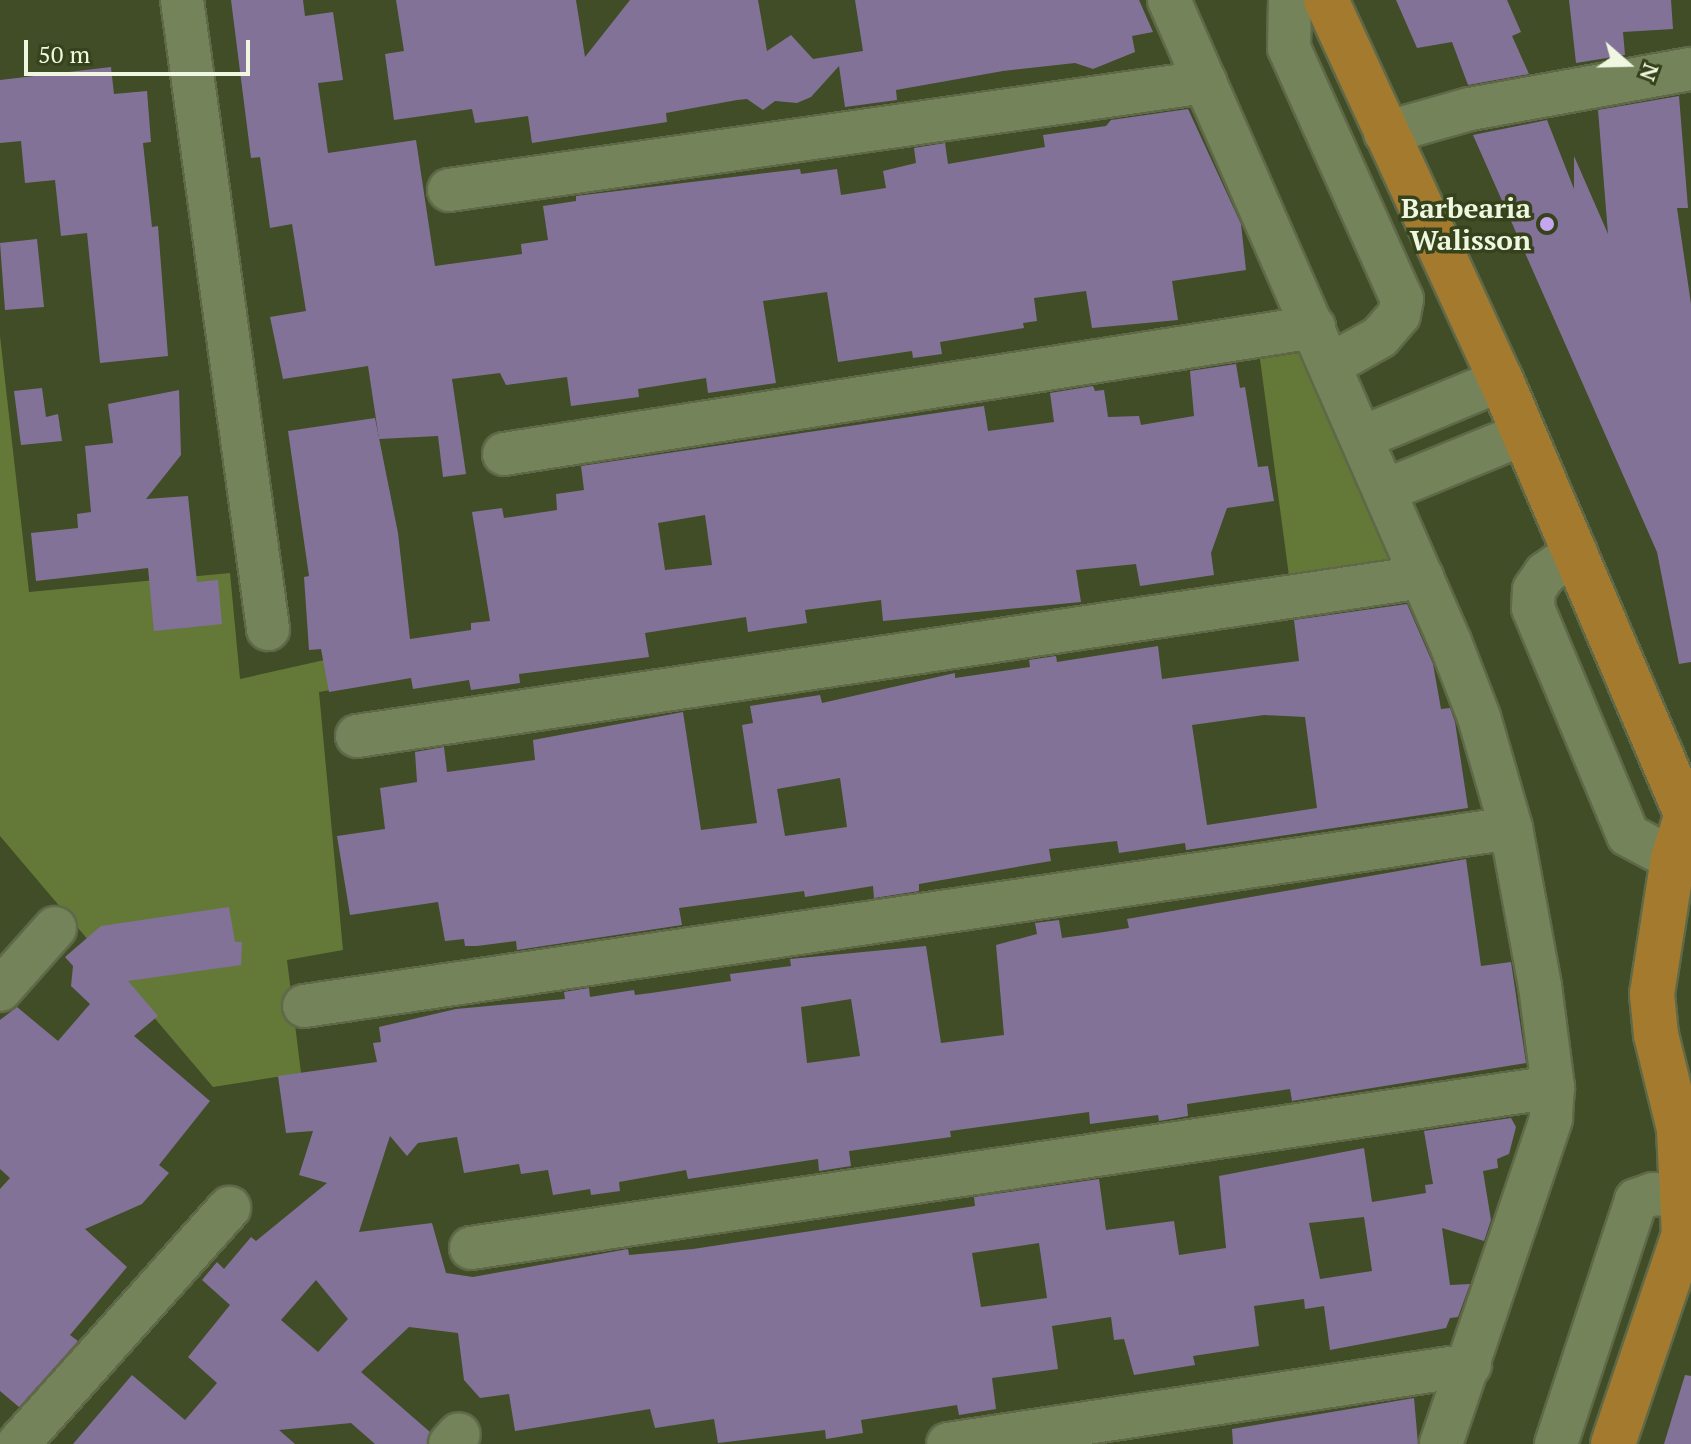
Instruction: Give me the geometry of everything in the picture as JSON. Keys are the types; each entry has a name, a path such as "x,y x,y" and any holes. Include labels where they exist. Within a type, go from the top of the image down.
{"main road":[{"path":"1326,0 1501,380 1576,552 1686,827 1657,949 1652,994 1677,1065 1685,1215 1613,1444"},
{"path":"1657,949 1691,923"}],"street":[{"path":"182,0 268,629"},
{"path":"1169,0 1422,577 1479,717 1511,828 1540,986 1553,1087 1545,1149 1441,1444"},
{"path":"504,454 1380,337 1399,315 1402,299 1289,48 1290,0"},
{"path":"1385,133 1470,109 1691,69"},
{"path":"449,190 1205,82"},
{"path":"1361,438 1501,380"},
{"path":"1384,491 1523,434"},
{"path":"1576,552 1545,574 1534,590 1533,608 1628,835 1686,827"},
{"path":"357,736 1422,577"},
{"path":"304,1006 1511,828"},
{"path":"0,990 55,928"},
{"path":"471,1248 1553,1087"},
{"path":"1556,1444 1636,1200 1653,1194 1685,1215"},
{"path":"18,1444 229,1208"},
{"path":"948,1444 1470,1365"}],"green space":[{"path":"0,336 29,592 230,573 240,679 396,644 400,678 319,692 343,950 287,960 301,1073 213,1087 0,836"},
{"path":"1306,352 1395,562 1291,591 1260,359"}],"building":[{"path":"231,0 303,0 305,16 333,12 343,80 318,83 328,153 416,140 435,266 522,254 521,244 548,240 543,206 576,201 576,196 800,169 801,174 837,169 841,195 886,188 883,171 916,163 914,148 945,143 948,164 1045,147 1043,135 1106,126 1111,120 1188,109 1241,224 1246,270 1172,281 1178,320 1092,328 1086,291 1034,298 1037,321 1023,323 1024,328 940,342 942,354 913,358 912,351 838,362 827,292 763,301 776,383 708,393 706,378 638,389 639,397 571,406 567,377 506,385 500,373 452,379 466,474 443,477 438,436 379,439 368,366 283,379 270,317 306,311 292,224 270,228 260,157 251,158"},
{"path":"396,0 576,0 585,57 630,0 758,0 767,51 791,35 813,59 863,51 855,0 1139,0 1153,32 1132,36 1135,52 1093,69 1075,63 1003,71 896,90 897,100 845,107 839,66 811,97 797,103 775,101 763,110 747,99 737,100 666,113 667,122 532,143 528,116 475,123 472,109 394,120 385,54 404,51"},
{"path":"1396,0 1507,0 1521,32 1512,36 1529,74 1468,85 1452,42 1417,48"},
{"path":"1569,0 1671,0 1673,29 1623,32 1625,55 1576,63"},
{"path":"111,67 114,94 147,91 151,142 143,143 152,227 158,226 168,356 100,363 87,233 61,236 55,180 25,183 21,141 0,143 0,80"},
{"path":"1679,96 1688,208 1677,208 1691,304 1691,662 1679,664 1657,552 1473,135 1547,120 1574,189 1574,156 1608,234 1598,110"},
{"path":"37,239 44,307 5,310 0,243"},
{"path":"1236,364 1240,388 1245,387 1258,467 1268,466 1274,501 1227,508 1211,553 1214,575 1140,586 1136,564 1076,570 1081,602 883,621 881,600 805,610 807,623 748,632 746,617 645,633 649,657 519,674 520,683 471,690 469,680 413,689 411,678 329,692 321,649 309,650 304,577 309,576 288,431 375,418 398,533 410,639 471,630 471,623 490,621 472,512 502,508 504,518 557,510 556,494 584,490 581,466 984,406 988,431 1054,422 1050,393 1093,386 1095,391 1104,390 1108,417 1139,416 1141,425 1194,416 1190,371","holes":["705,515 712,565 665,570 658,523"]},
{"path":"42,388 46,417 58,414 62,441 21,445 14,391"},
{"path":"179,390 181,455 146,499 188,496 197,582 218,580 222,624 154,631 148,568 36,581 31,533 78,528 77,514 91,512 85,446 113,443 108,404"},
{"path":"1407,604 1433,664 1441,709 1450,708 1455,722 1468,808 1186,850 1185,843 1119,853 1117,841 1049,849 1051,861 919,884 919,891 874,898 873,886 805,897 804,891 679,908 682,925 517,950 516,941 465,946 464,939 445,941 438,902 350,915 337,836 385,829 380,788 417,782 415,752 444,747 447,772 535,760 533,740 683,712 701,830 757,823 742,725 753,723 750,706 820,695 822,703 955,673 955,678 1030,667 1029,660 1056,656 1057,662 1158,646 1162,679 1299,661 1294,620","holes":["1264,715 1305,717 1317,808 1207,825 1192,725","840,778 847,827 785,836 777,789"]},
{"path":"1466,859 1481,966 1511,962 1526,1063 1292,1101 1290,1089 1187,1104 1188,1116 1159,1121 1158,1115 1090,1124 1089,1112 950,1131 951,1137 849,1151 851,1166 819,1171 818,1159 688,1179 686,1170 619,1182 620,1191 591,1195 590,1189 553,1195 548,1170 521,1174 519,1164 464,1173 457,1137 418,1143 407,1156 390,1136 359,1232 432,1223 446,1273 473,1277 628,1249 629,1255 693,1249 975,1206 974,1197 1099,1179 1106,1230 1174,1221 1179,1255 1226,1248 1219,1176 1364,1148 1372,1202 1426,1193 1425,1185 1433,1184 1424,1131 1511,1118 1516,1127 1509,1154 1497,1159 1498,1168 1483,1171 1491,1220 1484,1241 1442,1228 1450,1285 1470,1284 1458,1317 1450,1318 1446,1328 1330,1350 1324,1306 1305,1309 1304,1299 1254,1306 1259,1346 1193,1356 1195,1365 1134,1375 1124,1339 1114,1340 1111,1317 1052,1326 1058,1369 992,1378 996,1409 959,1415 957,1405 861,1420 863,1433 826,1439 825,1430 718,1443 714,1419 655,1428 650,1409 515,1431 509,1394 480,1398 464,1380 458,1333 409,1327 361,1372 430,1432 427,1444 375,1444 351,1423 279,1430 295,1444 73,1444 132,1375 185,1420 217,1383 188,1357 230,1305 202,1280 217,1262 224,1269 251,1237 256,1241 327,1183 299,1175 313,1131 286,1133 278,1076 377,1062 373,1043 381,1042 379,1027 456,1009 565,999 564,992 589,988 590,997 634,990 635,995 651,993 731,981 730,974 791,966 790,959 926,946 941,1043 1004,1035 996,945 1037,934 1035,923 1059,920 1062,938 1129,928 1127,919","holes":["851,999 860,1056 807,1063 801,1007","1364,1217 1372,1271 1320,1279 1309,1223","1039,1243 1047,1298 981,1307 972,1253","316,1280 348,1319 318,1352 281,1320"]},
{"path":"229,907 235,942 242,942 241,965 128,981 158,1016 134,1036 210,1101 159,1165 169,1173 142,1204 85,1229 127,1267 70,1335 78,1341 19,1407 0,1391 0,1189 10,1178 0,1169 0,1020 17,1007 58,1041 90,1004 71,986 73,966 65,957 101,926"},
{"path":"1685,1375 1691,1376 1691,1444 1664,1444"},
{"path":"1414,1398 1418,1444 1233,1444 1232,1429"}],"place":[{"name":"Barbearia Walisson","path":"1547,224"}]}
